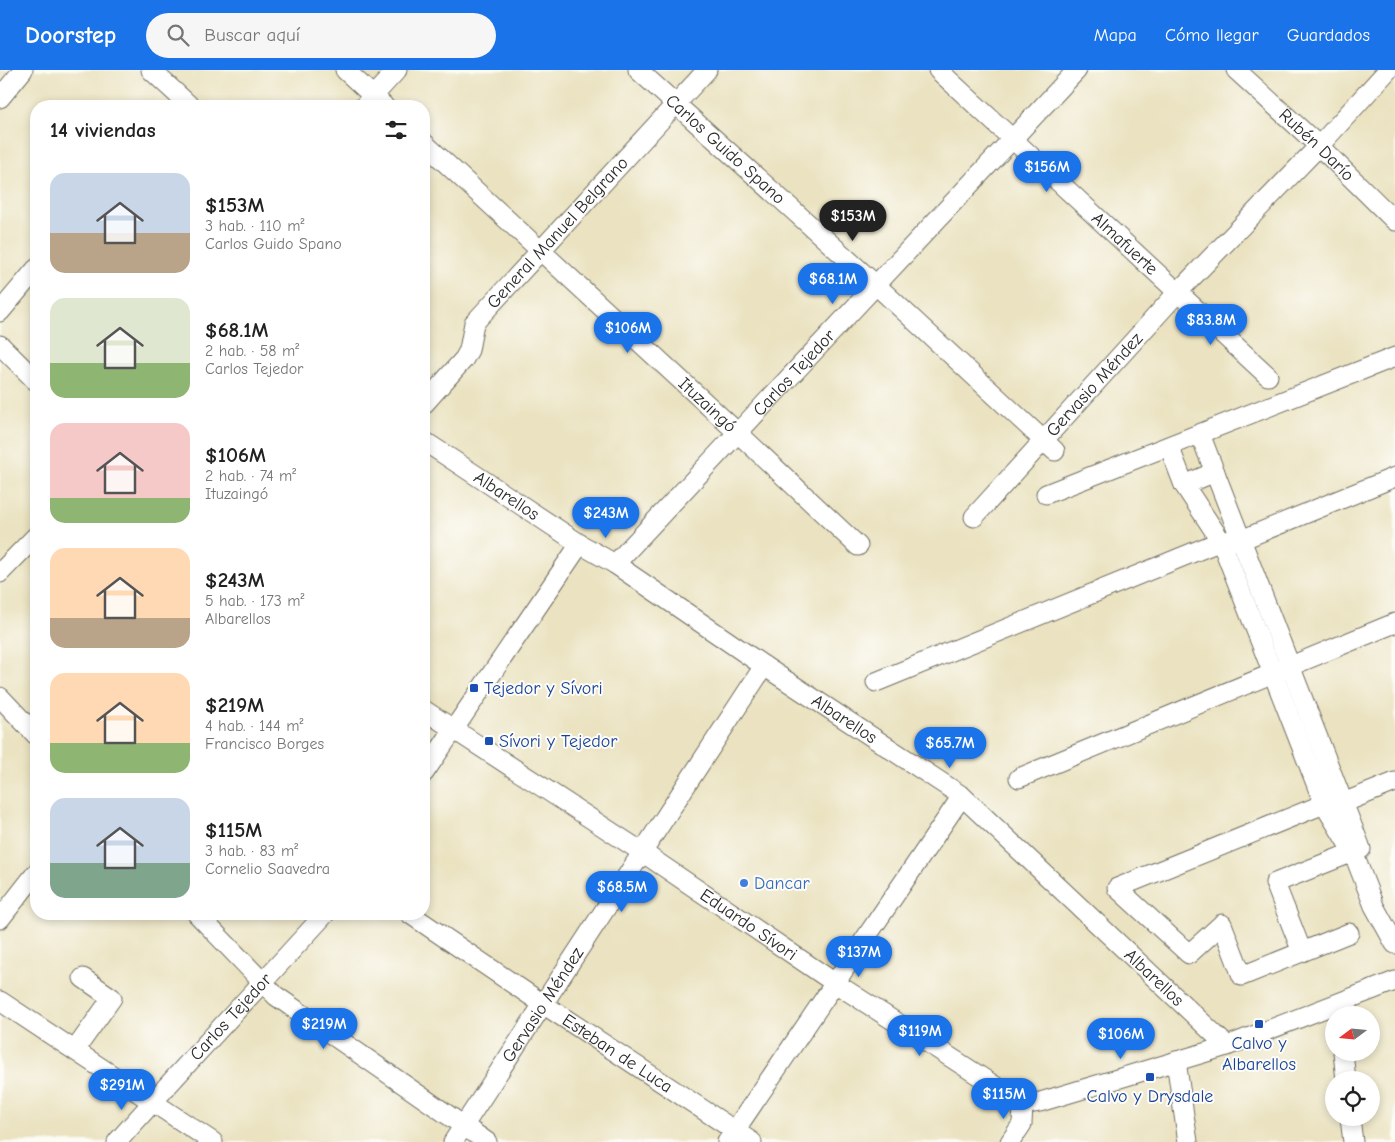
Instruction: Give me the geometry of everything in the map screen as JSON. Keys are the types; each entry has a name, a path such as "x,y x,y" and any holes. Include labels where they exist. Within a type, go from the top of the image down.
{"street":[{"path":"0,98 23,70"},
{"path":"151,70 179,100"},
{"path":"345,70 370,100"},
{"path":"375,100 398,70"},
{"name":"Carlos Guido Spano","path":"638,70 876,285 1049,445"},
{"name":"General Manuel Belgrano","path":"430,397 464,359 469,350 474,324 707,70"},
{"name":"Almafuerte","path":"938,70 1268,376"},
{"name":"Carlos Tejedor","path":"615,564 1077,70"},
{"name":"Rubén Darío","path":"1236,70 1395,221"},
{"name":"Gervasio Méndez","path":"974,517 1049,445 1178,292 1388,70"},
{"name":"Ituzaingó","path":"430,149 738,432 858,546"},
{"path":"0,312 30,276"},
{"path":"0,344 30,374"},
{"path":"1046,494 1395,357"},
{"path":"1200,434 1343,803 1374,906 1395,944"},
{"name":"Albarellos","path":"430,445 580,544 615,564 764,666 962,796 1227,1046"},
{"path":"1169,446 1184,485 1221,541 1324,804 1357,851 1395,936"},
{"path":"1184,485 1215,472"},
{"path":"876,682 1221,541 1241,540 1395,478"},
{"path":"0,574 30,542"},
{"path":"430,764 580,544"},
{"path":"1019,778 1395,623"},
{"name":"Gervasio Méndez","path":"453,1142 764,666"},
{"path":"0,697 30,729"},
{"name":"Eduardo Sívori","path":"430,714 642,852 835,983 1023,1105"},
{"path":"1349,933 1242,976 1222,924 1189,954 1118,888 1324,804 1343,803 1395,782"},
{"path":"731,1136 962,796"},
{"path":"1302,952 1275,883 1357,851"},
{"path":"0,919 30,881"},
{"path":"203,920 276,996 487,1142"},
{"name":"Carlos Tejedor","path":"117,1142 319,920"},
{"name":"Esteban de Luca","path":"419,920 543,1004 731,1136 752,1142"},
{"path":"75,1050 112,998 83,978"},
{"path":"1343,1006 1395,981"},
{"path":"0,1001 213,1142"},
{"path":"1010,1142 1022,1124 1023,1105 1040,1102 1227,1046 1325,1013"},
{"path":"1176,1061 1188,1142"},
{"path":"1351,1126 1353,1142"}],"place":[{"name":"Tejedor y Sívori","path":"474,688"},
{"name":"Sívori y Tejedor","path":"489,741"},
{"name":"Dancar","path":"744,883"},
{"name":"Calvo y Albarellos","path":"1259,1024"},
{"name":"Calvo y Drysdale","path":"1150,1077"}]}
